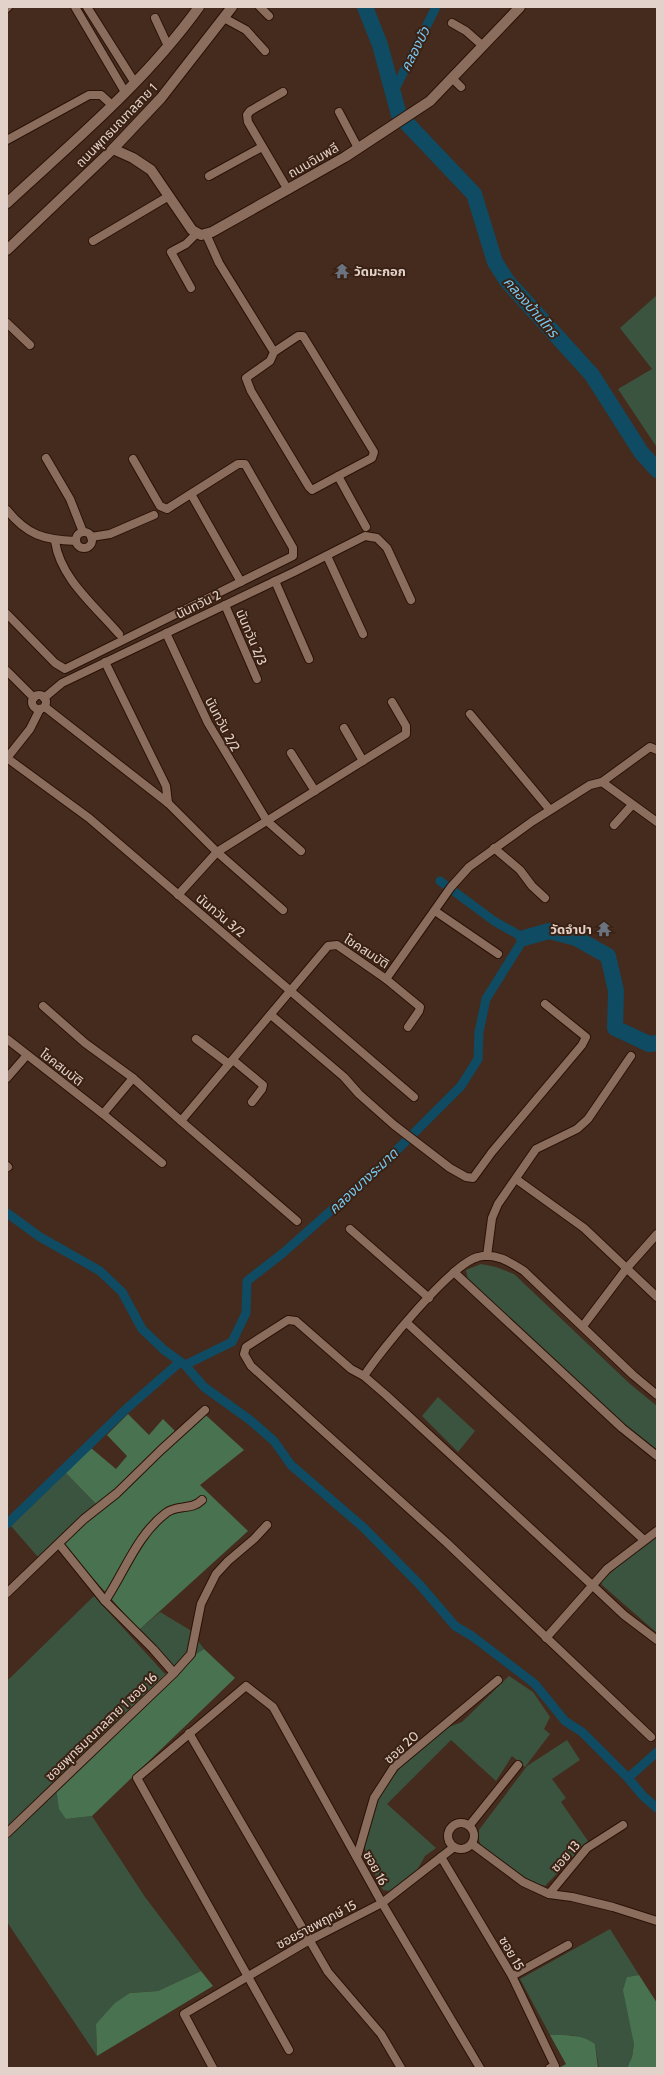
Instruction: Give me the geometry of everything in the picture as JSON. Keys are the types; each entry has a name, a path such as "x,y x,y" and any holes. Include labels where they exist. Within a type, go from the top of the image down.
{"main road":[{"name":"ถนนพุทธมณฑลสาย 1","path":"7,203 135,83 168,46 198,7"},
{"name":"ถนนพุทธมณฑลสาย 1","path":"7,250 113,149 161,98 232,7"},
{"name":"ถนนฉิมพลี","path":"202,234 226,226 288,190 398,123 430,101 520,7"},
{"path":"113,149 133,158 151,170 187,225 202,234"}],"street":[{"path":"75,7 125,92"},
{"path":"87,7 135,83"},
{"path":"260,7 269,16"},
{"path":"155,18 168,46"},
{"path":"224,18 246,30 265,51"},
{"path":"452,23 466,31 483,46"},
{"path":"452,78 461,87"},
{"path":"283,92 250,111 247,115 248,122 288,190"},
{"path":"7,140 89,95 101,95 112,105"},
{"path":"339,112 358,148"},
{"path":"209,176 262,147"},
{"path":"93,241 169,196"},
{"path":"191,288 171,252 202,234 274,352"},
{"path":"7,323 30,345"},
{"path":"298,336 303,336 374,452 372,458 310,489 251,391 246,378 270,362 274,352 298,336"},
{"path":"46,458 70,499 83,532 86,532 91,537 91,544 85,548 79,546 76,541"},
{"path":"7,614 55,663 65,669 290,559 294,552 246,464 238,464 167,509 163,508 132,459"},
{"path":"338,476 366,532 377,538 387,548 412,600"},
{"path":"190,494 241,582"},
{"path":"7,510 16,521 29,531 42,538 76,541"},
{"path":"91,537 110,534 154,515"},
{"path":"76,541 79,534 83,532"},
{"name":"นันทวัน 2","path":"44,698 62,683 327,556 366,532"},
{"path":"55,540 57,554 67,574 119,634"},
{"path":"327,556 363,634"},
{"path":"275,581 310,659"},
{"name":"นันทวัน 2/3","path":"225,605 257,679"},
{"name":"นันทวัน 2/2","path":"166,633 208,723 267,821 302,851"},
{"path":"105,662 166,786 168,803"},
{"path":"7,670 34,698"},
{"path":"7,758 30,729 46,702 44,698 39,696 34,698"},
{"path":"34,698 33,704 42,708 168,803 217,852 283,910"},
{"path":"178,895 217,852 408,732 392,702"},
{"path":"470,714 550,810"},
{"path":"344,728 363,761"},
{"name":"โชคสมบัติ","path":"181,1121 292,991 328,946 334,944 386,979 469,867 550,810 590,785 602,782 650,747 657,750"},
{"path":"291,753 315,791"},
{"name":"นันทวัน 3/2","path":"7,758 67,801 292,991 414,1097"},
{"path":"602,782 657,822"},
{"path":"614,825 632,805"},
{"path":"494,848 520,870 532,886 545,898"},
{"path":"435,911 498,954"},
{"path":"386,979 420,1007 419,1011 408,1027"},
{"path":"271,1015 344,1076 359,1094 395,1126 450,1168 466,1177 473,1178 492,1152 582,1045 586,1037 545,1004"},
{"path":"43,1006 85,1043 133,1078 297,1221"},
{"name":"โชคสมบัติ","path":"7,1039 103,1114 162,1163"},
{"path":"196,1039 262,1083 262,1089 252,1102"},
{"path":"7,1078 27,1054"},
{"path":"487,1256 492,1218 498,1204 536,1149 577,1129 588,1119 631,1056"},
{"path":"103,1114 133,1078"},
{"path":"516,1179 584,1228 657,1297"},
{"path":"350,1229 429,1298"},
{"path":"583,1326 626,1269 657,1234"},
{"path":"364,1376 377,1356 454,1272 477,1257 487,1256 508,1261 524,1271 633,1375 657,1395"},
{"path":"454,1272 622,1428 657,1456"},
{"path":"651,1737 447,1543 251,1366 244,1352 249,1344 288,1320 296,1321 351,1369 364,1376 624,1614 657,1640"},
{"path":"407,1323 644,1540"},
{"path":"7,1593 84,1520 117,1493 205,1410"},
{"path":"105,1601 124,1571 140,1538 170,1510 192,1507 202,1500"},
{"path":"174,1673 191,1654 201,1604 216,1574 228,1561 254,1540 267,1525"},
{"path":"546,1638 607,1569 657,1531"},
{"name":"ซอยพุทธมณฑลสาย 1 ซอย 16","path":"7,1833 174,1673 153,1649 105,1601 59,1544"},
{"name":"ซอย 20","path":"357,1857 374,1798 394,1767 498,1680"},
{"name":"ซอย 16","path":"189,1733 246,1686 273,1707 382,1903 480,2068"},
{"path":"289,2050 136,1778 189,1733 308,1941 328,1972 381,2034 401,2068"},
{"path":"469,1826 518,1765"},
{"path":"454,1847 448,1836 450,1828 457,1823 469,1826 474,1832 472,1844 523,1882 549,1894 572,1897 613,1907 657,1921"},
{"name":"ซอย 13","path":"549,1894 587,1848 623,1825"},
{"name":"ซอยราชพฤกษ์ 15","path":"213,2068 184,2014 308,1941 382,1903 454,1847 462,1849 472,1844"},
{"name":"ซอย 15","path":"441,1857 512,1976 553,2067"},
{"path":"512,1976 568,1945"}],"green space":[{"path":"657,295 656,446 618,389 652,369 620,328"},
{"path":"481,1264 496,1267 514,1274 630,1384 657,1406 657,1450 621,1422 468,1281 466,1270"},
{"path":"438,1397 475,1431 458,1452 422,1416"},
{"path":"199,1409 244,1450 200,1485 248,1531 139,1630 58,1539 97,1505 64,1471 91,1448 116,1469 127,1456 107,1435 128,1414 149,1435 163,1419 176,1432"},
{"path":"64,1471 97,1505 38,1557 11,1526"},
{"path":"657,1537 657,1633 602,1585 601,1582 624,1560"},
{"path":"94,1596 165,1674 55,1780 66,1819 92,1816 145,1897 201,1971 158,1991 130,1993 96,2024 97,2056 7,1922 7,1681"},
{"path":"160,1612 190,1630 204,1649 173,1669 139,1630"},
{"path":"204,1649 235,1678 92,1816 66,1819 59,1809 55,1780 165,1674"},
{"path":"509,1676 533,1692 550,1717 544,1729 550,1734 525,1767 512,1756 496,1781 451,1740 387,1804 436,1848 425,1856 416,1872 391,1891 383,1890 367,1859 364,1844 380,1793 404,1763 446,1728 462,1722"},
{"path":"567,1740 580,1760 552,1779 566,1798 561,1802 588,1841 545,1886 538,1884 499,1862 484,1849 480,1843 479,1830 527,1766"},
{"path":"610,1929 639,1975 627,1977 634,2044 632,2057 627,2068 599,2068 595,2044 572,2035 550,2035 520,1979"},
{"path":"201,1971 213,1986 97,2056 96,2024 115,2003 130,1993 158,1991"},
{"path":"639,1975 657,2003 657,2068 627,2068 632,2057 634,2044 623,1990 627,1977"},
{"path":"550,2035 568,2035 584,2038 595,2044 598,2068 559,2068 566,2064"}],"waterway":[{"name":"คลองบ้านไทร","path":"365,7 380,45 399,115 474,194 495,262 507,281 592,375 641,452 657,470"},
{"name":"คลองบัว","path":"394,91 436,7"},
{"name":"คลองบางระมาด","path":"185,1365 232,1342 246,1313 247,1281 283,1253 379,1168 461,1086 478,1059 479,1032 486,999 524,938 494,921 440,881"},
{"name":"คลองบางระมาด","path":"524,938 549,931 576,938 608,956 616,991 615,1028 649,1044 657,1043"},
{"path":"7,1213 40,1237 100,1271 122,1292 142,1329 164,1350 185,1365 204,1387 250,1420 274,1441 291,1465 364,1528 420,1585 455,1626 472,1636 535,1684 565,1721 582,1732 628,1778 643,1796 657,1808"},
{"path":"7,1524 125,1410 180,1362"},
{"path":"628,1778 657,1752"}],"place":[{"name":"วัดมะกอก","path":"342,271"},
{"name":"วัดจำปา","path":"604,929"}]}
